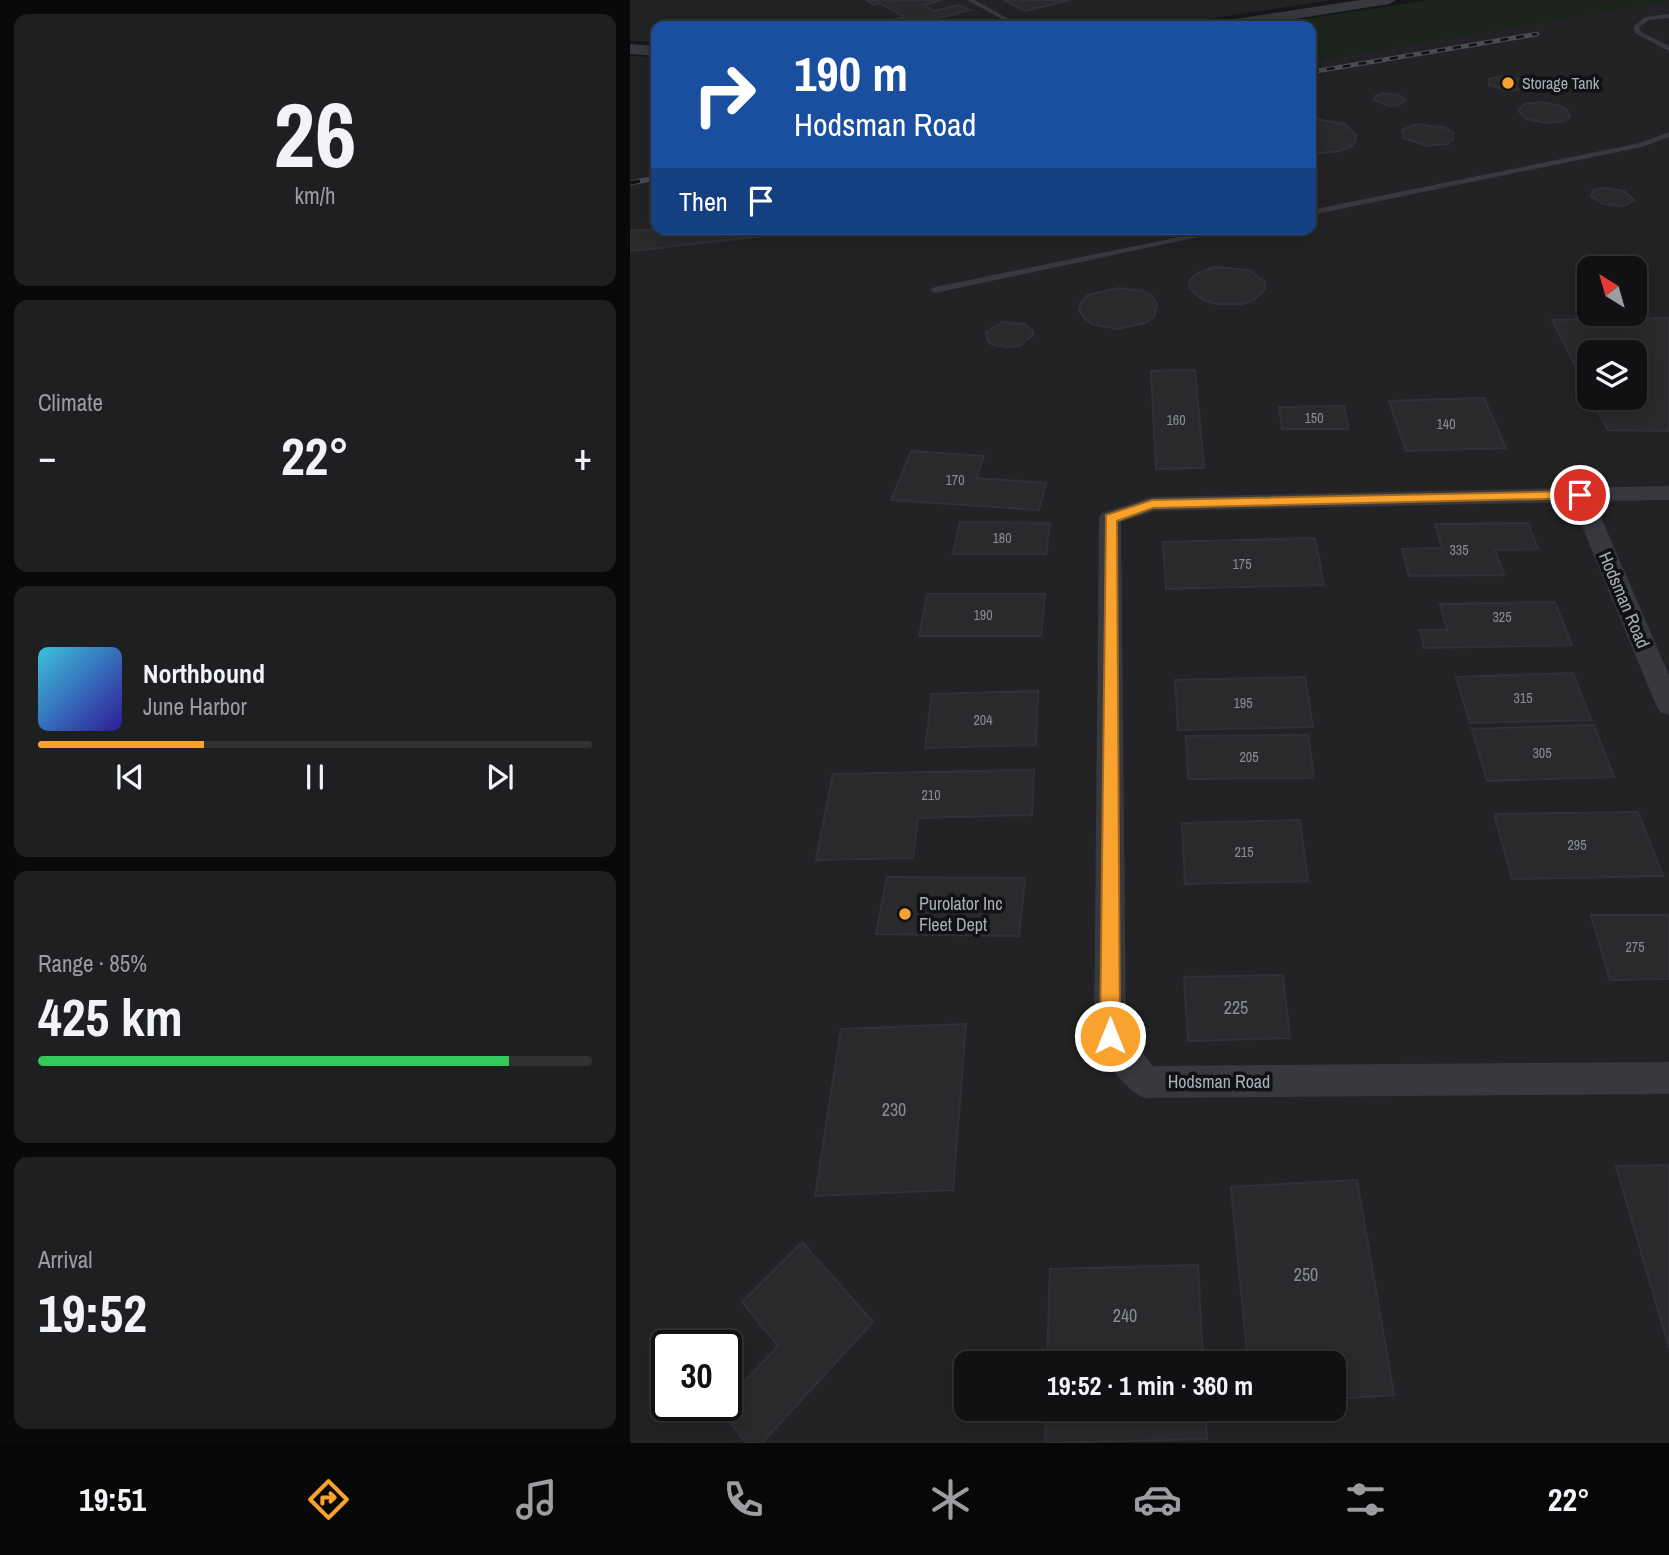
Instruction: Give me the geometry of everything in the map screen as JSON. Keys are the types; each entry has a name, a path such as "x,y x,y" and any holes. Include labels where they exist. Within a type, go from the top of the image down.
{"street":[{"path":"1254,21 1389,0"},
{"path":"630,49 651,51"},
{"name":"Hodsman Road","path":"1669,493 1152,504 1110,518 1110,1036 1145,1082 1669,1078"},
{"name":"Hodsman Road","path":"1580,495 1669,705"}],"lane":[{"path":"970,0 1009,21"},
{"path":"1669,16 1647,18 1636,27 1638,33 1669,49"},
{"path":"1316,212 1642,145 1669,134"},
{"path":"936,290 1203,235"}],"shaded area":[{"path":"630,0 1332,0 1195,21 651,21 651,42 630,41"},
{"path":"1430,0 1669,0 1669,1443 630,1443 630,56 651,57 651,235 1316,235 1316,21 1293,21"},
{"path":"1430,0 1669,0 1316,61 1316,21 1293,21"}],"building":[{"path":"866,0 942,0 924,5 934,11 959,5 970,10 925,21 894,21 904,17 880,3 874,5"},
{"path":"1004,0 1070,0 1025,11"},
{"name":"Storage Tank","path":"1504,76 1523,80 1528,87 1509,91 1489,85 1489,79"},
{"path":"1383,93 1399,95 1406,100 1389,106 1374,100 1375,96"},
{"path":"1542,102 1561,106 1568,111 1570,117 1565,121 1547,123 1527,119 1518,111 1524,104"},
{"path":"1316,119 1344,124 1356,134 1356,140 1351,147 1316,153"},
{"path":"1417,124 1446,128 1453,133 1453,139 1447,144 1428,146 1403,138 1402,130"},
{"path":"1604,188 1624,191 1634,200 1624,206 1603,204 1591,196 1593,190"},
{"path":"651,229 651,235 774,235 630,251 630,231"},
{"path":"1214,267 1249,270 1265,282 1265,289 1254,300 1242,304 1217,304 1203,300 1189,288 1190,280 1196,274"},
{"path":"1119,288 1143,291 1152,296 1157,304 1154,317 1145,323 1118,329 1092,324 1084,318 1079,310 1081,302 1088,295"},
{"path":"1647,318 1669,318 1669,431 1608,430 1598,410 1647,410 1647,340 1577,340 1577,369 1552,320 1577,320 1577,326 1647,326"},
{"path":"1003,322 1025,324 1033,331 1033,335 1020,346 991,344 987,340 986,332"},
{"path":"1195,370 1204,468 1156,469 1151,371"},
{"path":"1484,398 1506,448 1406,451 1389,401"},
{"path":"1344,406 1349,429 1282,429 1279,407"},
{"path":"911,451 984,456 976,478 1046,483 1039,510 891,500"},
{"path":"960,522 1050,523 1046,554 953,554"},
{"path":"1528,523 1538,549 1495,550 1504,575 1409,576 1402,549 1442,548 1435,524"},
{"path":"1315,538 1324,585 1166,589 1163,542"},
{"path":"927,594 1045,594 1041,636 919,636"},
{"path":"1555,602 1572,645 1424,648 1420,630 1447,630 1440,604"},
{"path":"1573,673 1591,720 1470,723 1456,677"},
{"path":"1305,677 1313,727 1178,730 1175,680"},
{"path":"1038,691 1036,745 925,748 932,694"},
{"path":"1594,725 1614,777 1487,781 1472,729"},
{"path":"1308,735 1314,778 1188,779 1186,736"},
{"path":"1034,770 1032,815 918,818 913,858 816,860 833,774"},
{"path":"1638,812 1663,876 1512,879 1494,814"},
{"path":"1300,820 1308,881 1185,884 1182,823"},
{"path":"887,877 1025,878 1019,936 876,934"},
{"path":"1591,915 1669,915 1669,979 1610,980"},
{"path":"1283,975 1290,1038 1188,1041 1184,977"},
{"path":"966,1024 953,1190 815,1196 841,1029"},
{"path":"1669,1165 1669,1348 1616,1166"},
{"path":"1357,1180 1394,1395 1346,1398 1346,1351 1247,1351 1231,1187"},
{"path":"802,1242 873,1322 762,1443 746,1443 729,1421 742,1421 742,1384 778,1346 742,1302"},
{"path":"1198,1265 1202,1351 1047,1351 1050,1269"},
{"path":"1046,1421 1206,1421 1207,1439 1045,1443"}],"railway":[{"path":"1316,71 1537,34"},
{"path":"630,183 651,179"}],"place":[{"name":"Storage Tank","path":"1508,83"},
{"name":"Purolator Inc Fleet Dept","path":"905,914"}],"route":[{"path":"1110,1036 1110,518 1152,504 1580,495"}]}
